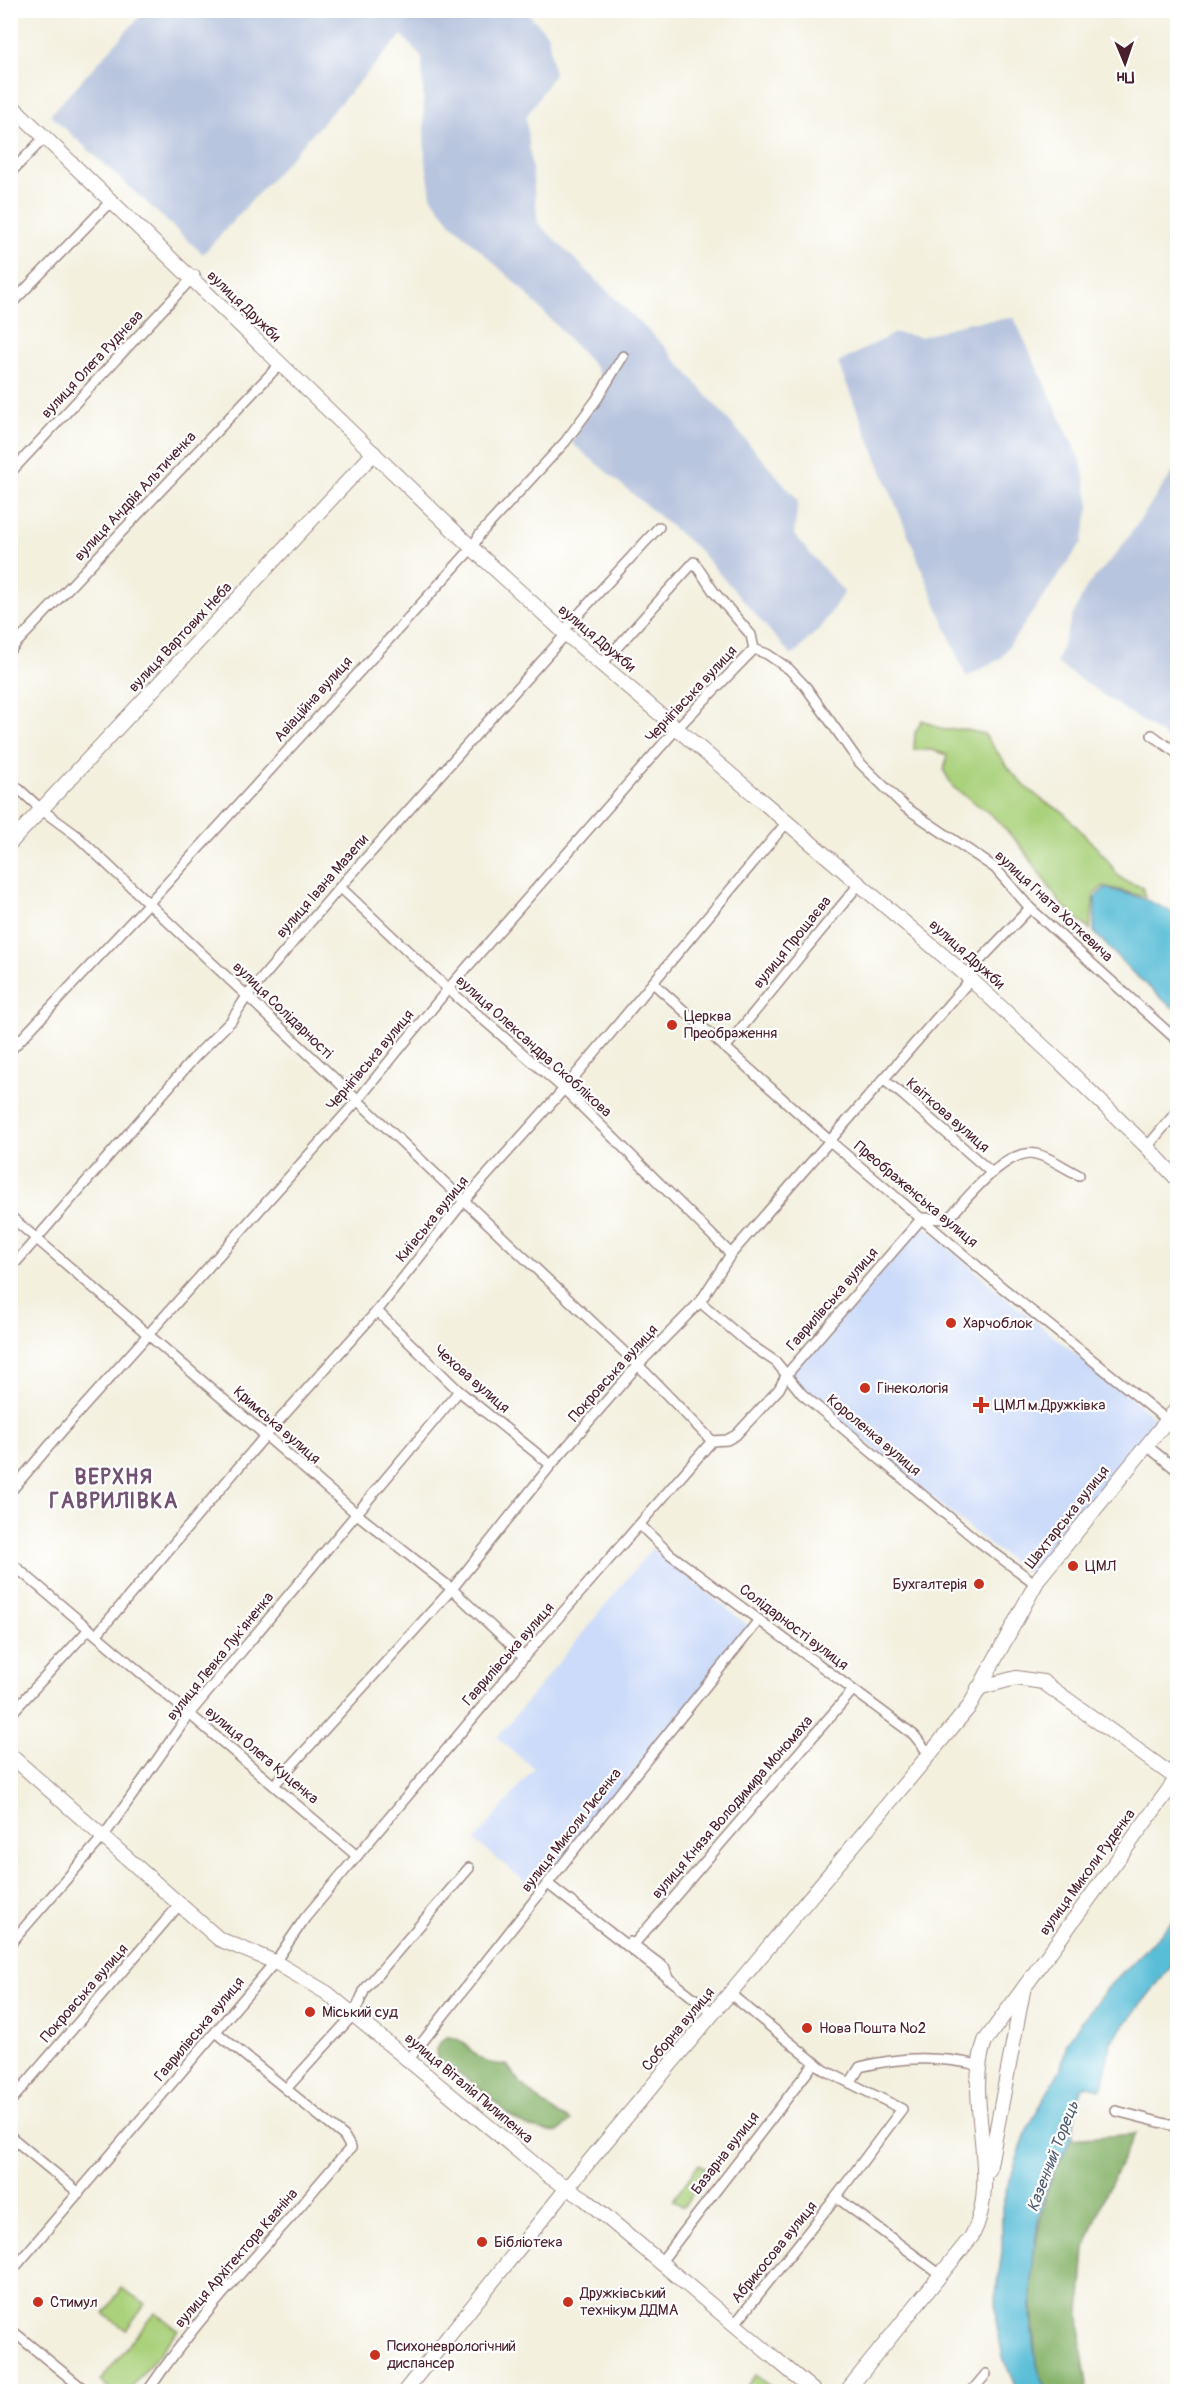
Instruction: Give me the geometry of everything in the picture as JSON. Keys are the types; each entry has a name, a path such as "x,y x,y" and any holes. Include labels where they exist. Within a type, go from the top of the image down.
{"street":[{"name":"вулиця Дружби","path":"10,104 193,277 472,548 566,634 788,821 968,977 1061,1063 1178,1180"},
{"path":"10,173 46,136"},
{"path":"10,305 111,201"},
{"name":"вулиця Олега Руднєва","path":"10,473 193,277"},
{"name":"Авіаційна вулиця","path":"10,1051 148,904 472,548 480,534 565,442 597,399 623,356"},
{"name":"вулиця Андрія Альтиченка","path":"10,650 280,364"},
{"name":"вулиця Вартових Неба","path":"10,843 374,453"},
{"name":"вулиця Івана Мазепи","path":"10,1269 195,1057 231,1021 247,996 340,887 566,634 566,628 659,527"},
{"path":"602,664 694,562 714,592 751,635 754,650"},
{"name":"Чернігівська вулиця","path":"10,1492 357,1101 448,989 678,728 754,650"},
{"name":"вулиця Гната Хоткевича","path":"754,650 766,654 789,669 806,687 859,762 905,807 995,868 1030,908 1178,1041"},
{"path":"1152,735 1178,753"},
{"name":"вулиця Солідарності","path":"10,781 42,810 76,835 638,1365 712,1441"},
{"name":"Київська вулиця","path":"10,1715 93,1632 377,1311 463,1202 564,1089 788,821"},
{"name":"вулиця Прощаєва","path":"725,1048 860,883"},
{"name":"вулиця Олександра Скоблікова","path":"340,887 448,989 564,1089 731,1254"},
{"name":"Покровська вулиця","path":"274,1785 452,1589 550,1466 638,1365 700,1302 731,1254 831,1142 968,977 1030,908"},
{"name":"Преображенська вулиця","path":"652,983 831,1142 1003,1288 1167,1420"},
{"name":"Квіткова вулиця","path":"884,1080 992,1173"},
{"path":"1147,1147 1178,1110"},
{"path":"922,1218 948,1219 992,1173 1021,1154 1036,1154 1079,1175"},
{"name":"Кримська вулиця","path":"10,1216 357,1514 452,1589 524,1657"},
{"name":"Гаврилівська вулиця","path":"10,2273 275,1962 305,1918 524,1657 712,1441 727,1440 736,1435 779,1389 787,1374 922,1218"},
{"name":"Короленка вулиця","path":"700,1302 776,1362 802,1394 974,1538 1036,1584"},
{"name":"Чехова вулиця","path":"377,1311 459,1391 550,1466"},
{"name":"вулиця Левка Лук'яненка","path":"10,1944 103,1837 190,1713 459,1391"},
{"name":"Шахтарська вулиця","path":"978,1688 1036,1584 1178,1407"},
{"path":"1146,1445 1178,1471"},
{"name":"Солідарності вулиця","path":"640,1525 670,1554 914,1735 929,1754"},
{"name":"вулиця Олега Куценка","path":"10,1562 357,1856"},
{"name":"вулиця Миколи Лисенка","path":"409,2059 759,1620"},
{"path":"978,1688 1016,1678 1043,1682 1177,1777"},
{"name":"Соборна вулиця","path":"404,2391 567,2188 969,1707 978,1688"},
{"name":"вулиця Князя Володимира Мономаха","path":"634,1944 853,1690"},
{"name":"вулиця Віталія Пилипенка","path":"10,1755 219,1939 275,1962 327,1993 550,2176 585,2199 815,2391"},
{"name":"вулиця Миколи Руденка","path":"979,2065 985,2041 1177,1777"},
{"path":"216,2032 286,2089 354,2014 365,1989 469,1868"},
{"path":"548,1883 665,1968 668,1979"},
{"path":"548,1883 713,2013"},
{"name":"Покровська вулиця","path":"10,2102 180,1904"},
{"name":"вулиця Миколи Руденка","path":"979,2222 1024,1986"},
{"path":"729,1993 825,2070 850,2083 860,2067 896,2059 945,2059 979,2065 984,2164 979,2222 972,2236 846,2391"},
{"name":"Базарна вулиця","path":"660,2263 815,2062"},
{"name":"Абрикосова вулиця","path":"734,2325 836,2197 902,2109 850,2083"},
{"name":"вулиця Архітектора Кваніна","path":"147,2391 172,2355 230,2285 316,2190 329,2170 351,2148 344,2136 286,2089"},
{"path":"1116,2111 1178,2127"},
{"path":"10,2136 79,2193"},
{"name":"Абрикосова вулиця","path":"836,2197 941,2275"},
{"path":"10,2330 87,2391"},
{"path":"971,2391 986,2374"}],"shaded area":[{"path":"145,11 526,11 548,35 554,74 526,117 538,223 664,346 798,500 794,535 844,592 821,627 792,656 697,548 572,443 600,387 601,378 596,368 523,290 450,222 431,196 425,156 422,58 402,35 203,254 50,115"},
{"path":"1014,318 1081,462 1090,504 1082,542 1000,659 966,677 838,363 895,333 921,337 965,323"},
{"path":"1177,466 1177,745 1056,663 1073,615 1087,586 1118,552"},
{"name":"ЦМЛ м.Дружківка","path":"922,1224 1000,1293 1159,1421 1033,1577 977,1535 804,1390 791,1373"},
{"path":"652,1548 751,1628 537,1891 475,1841 534,1768 497,1738"}],"green space":[{"path":"922,720 944,730 962,729 984,734 1011,771 1027,788 1063,812 1106,858 1117,874 1125,881 1142,887 1145,897 1104,886 1094,894 1090,930 1061,904 1020,845 993,816 953,787 944,771 947,755 932,750 914,750 915,733"},
{"path":"447,2037 458,2039 485,2061 507,2065 535,2097 571,2121 558,2132 527,2126 516,2120 477,2086 437,2060 436,2049"},
{"path":"1135,2134 1104,2198 1085,2248 1080,2312 1082,2351 1088,2391 1048,2391 1036,2367 1031,2292 1032,2263 1047,2188 1070,2139"},
{"path":"699,2164 710,2171 683,2207 673,2200"},
{"path":"122,2288 145,2304 126,2330 104,2314"},
{"path":"155,2312 178,2330 129,2391 113,2391 100,2381"},
{"path":"755,2375 778,2391 743,2391"}],"water":[{"path":"1105,888 1160,906 1177,916 1177,1010 1132,972 1094,932 1095,897"},
{"name":"Казенний Торець","path":"1177,1917 1177,1959 1110,2043 1104,2082 1100,2089 1088,2086 1082,2088 1070,2141 1047,2186 1037,2232 1031,2291 1034,2349 1040,2373 1048,2391 1017,2391 1003,2357 997,2327 996,2295 1002,2251 1002,2208 1007,2188 1027,2130 1061,2068 1067,2043 1073,2033 1109,1986"}],"place":[{"name":"Церква Преображення","path":"672,1025"},
{"name":"Харчоблок","path":"951,1323"},
{"name":"Гінекологія","path":"865,1388"},
{"name":"ЦМЛ м.Дружківка","path":"981,1405"},
{"name":"ЦМЛ","path":"1073,1566"},
{"name":"Бухгалтерія","path":"979,1584"},
{"name":"Міський суд","path":"310,2012"},
{"name":"Нова Пошта №2","path":"807,2028"},
{"name":"Бібліотека","path":"482,2242"},
{"name":"Стимул","path":"38,2302"},
{"name":"Дружківський технікум ДДМА","path":"568,2302"},
{"name":"Психоневрологічний диспансер","path":"375,2355"}],"district":[{"name":"ВЕРХНЯ ГАВРИЛІВКА","path":"114,1489"}]}
